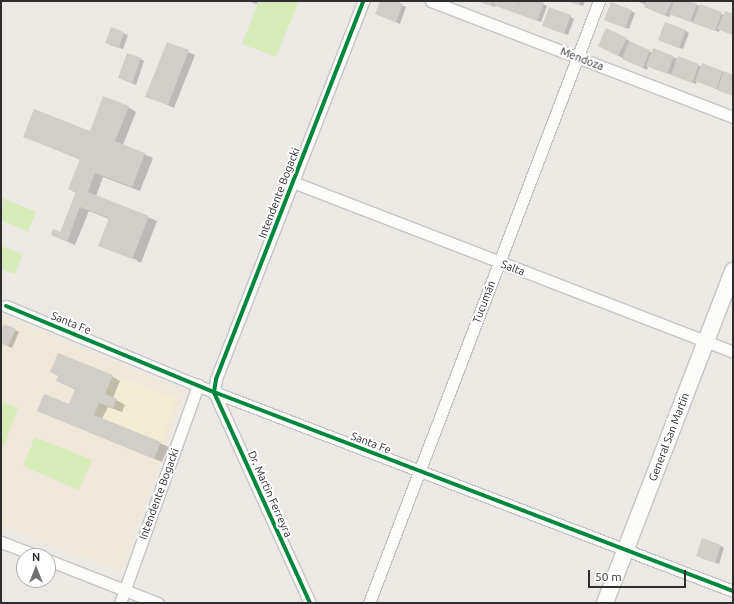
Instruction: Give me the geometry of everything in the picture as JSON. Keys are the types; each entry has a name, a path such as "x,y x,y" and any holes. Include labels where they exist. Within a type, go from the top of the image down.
{"main road":[{"name":"General San Martín","path":"605,603 733,271"}],"street":[{"name":"Intendente Bogacki","path":"214,392 216,379 363,1"},
{"name":"Mendoza","path":"431,1 733,117"},
{"name":"Tucumán","path":"369,603 600,1"},
{"name":"Salta","path":"293,182 733,352"},
{"name":"Santa Fe","path":"6,306 214,392 733,591"},
{"name":"Intendente Bogacki","path":"120,603 198,385"},
{"name":"Dr. Martin Ferreyra","path":"214,392 310,603"},
{"path":"1,542 16,548"},
{"path":"56,563 158,603"}],"shaded area":[{"path":"1,315 185,391 121,572 1,525"}],"sand":[{"path":"113,375 176,399 161,442 94,415 99,403 113,408 117,399 105,394"}],"green space":[{"path":"259,1 299,1 276,57 242,44"},
{"path":"3,198 36,212 28,232 1,220"},
{"path":"1,246 23,254 15,274 1,269"},
{"path":"1,402 18,408 1,454"},
{"path":"35,437 92,460 79,490 23,466"}],"building":[{"path":"380,1 395,1 403,4 396,22 375,14"},
{"path":"478,1 493,1 491,6"},
{"path":"495,1 519,1 515,13 493,5"},
{"path":"520,1 539,1 544,3 537,21 515,13"},
{"path":"569,1 581,1 579,5"},
{"path":"647,1 672,1 665,16 644,7"},
{"path":"674,1 688,1 697,4 690,22 669,14"},
{"path":"611,2 632,10 625,28 604,20"},
{"path":"700,4 722,12 715,31 693,23"},
{"path":"549,7 571,15 564,34 542,26"},
{"path":"725,11 733,14 733,35 717,29"},
{"path":"665,22 686,30 679,48 658,40"},
{"path":"111,27 124,32 119,48 105,43"},
{"path":"606,28 627,38 618,56 598,46"},
{"path":"629,41 650,50 643,68 622,59"},
{"path":"167,42 189,50 168,105 145,97"},
{"path":"653,48 674,56 667,74 646,66"},
{"path":"127,53 141,58 132,83 118,78"},
{"path":"678,56 699,64 692,83 671,75"},
{"path":"702,63 723,71 716,89 695,81"},
{"path":"724,71 733,75 733,96 717,90"},
{"path":"103,96 129,106 115,141 145,153 132,187 95,173 88,192 149,216 132,259 98,246 109,218 80,207 67,242 51,235 53,229 60,232 76,192 68,189 80,159 23,137 34,109 90,131"},
{"path":"4,324 16,329 8,346 1,343 1,332"},
{"path":"58,353 113,375 105,394 117,399 113,408 99,403 94,415 161,442 154,459 37,411 44,394 69,404 75,389 56,381 58,376 50,372"},
{"path":"702,538 721,545 715,563 696,556"}],"cycle path":[{"path":"310,603 214,392 216,379 363,1"},
{"path":"6,306 214,392 733,591"}]}
